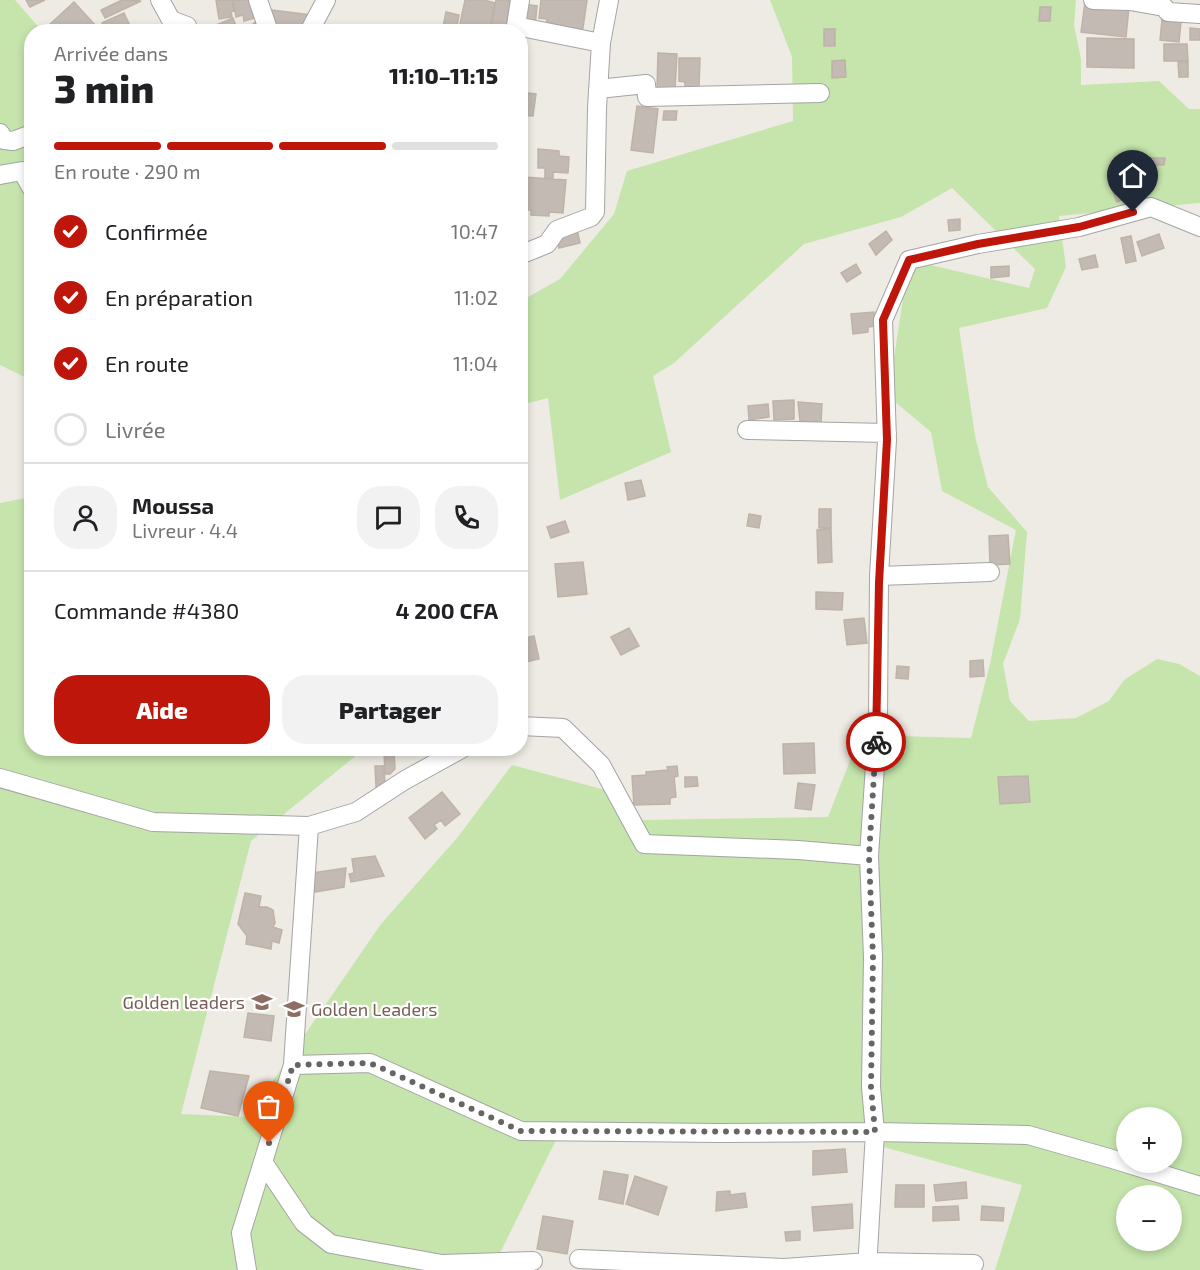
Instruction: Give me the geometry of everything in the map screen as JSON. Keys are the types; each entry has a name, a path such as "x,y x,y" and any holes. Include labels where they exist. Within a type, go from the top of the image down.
{"street":[{"path":"160,0 171,20 182,24"},
{"path":"258,0 266,24"},
{"path":"313,24 326,0"},
{"path":"516,24 520,0"},
{"path":"528,252 547,244 557,230 591,217 595,212 601,43 609,0"},
{"path":"1093,0 1130,1 1164,7 1168,12 1200,14"},
{"path":"528,31 601,43"},
{"path":"598,89 646,84 647,97 820,93"},
{"path":"24,135 4,137 24,175"},
{"path":"0,175 22,171"},
{"path":"869,1266 875,1132 871,1087 873,957 869,856 878,720 879,576 887,433 883,320 909,260 978,244 1079,227 1151,207 1200,227"},
{"path":"747,430 887,433"},
{"path":"879,576 990,572"},
{"path":"528,726 563,728 601,765 644,844 798,850 869,856"},
{"path":"0,778 153,822 309,826 356,812 405,780 448,756"},
{"path":"247,1270 241,1233 293,1065 309,826"},
{"path":"293,1065 370,1063 521,1131 875,1132 1028,1136 1200,1186"},
{"path":"263,1162 304,1223 331,1244 442,1264 533,1261"},
{"path":"579,1259 784,1268 974,1264"}],"green space":[{"path":"0,0 15,0 36,24 24,24 24,377 0,365"},
{"path":"770,0 1076,0 1074,25 1081,59 1081,85 1159,81 1189,109 1200,109 1200,203 1059,216 1066,267 1047,308 959,328 975,436 988,487 1027,532 1020,619 1003,664 1010,701 1029,721 1076,718 1109,701 1124,680 1157,659 1179,664 1200,676 1200,1270 995,1270 1022,1185 811,1127 565,1122 493,1267 496,1270 0,1270 0,503 24,498 24,756 356,756 251,841 181,1114 248,1117 381,924 457,838 512,765 613,792 643,820 828,817 860,735 971,738 990,664 1016,530 942,491 931,432 888,396 909,260 1029,288 1035,269 952,188 901,217 804,244 674,363 653,376 671,452 560,500 548,398 528,403 528,297 560,279 614,214 627,171 793,121 792,57"}],"building":[{"path":"26,0 45,0 30,7"},
{"path":"122,0 141,1 105,18 101,10"},
{"path":"216,0 232,0 234,11 231,12 232,17 219,19"},
{"path":"233,0 253,0 259,17 244,21 243,15 236,17"},
{"path":"465,0 484,0 495,3 490,24 460,24"},
{"path":"496,0 510,0 506,24 492,24"},
{"path":"541,0 587,0 583,28 576,34 545,31 547,19 539,18"},
{"path":"74,2 94,24 50,24"},
{"path":"1085,2 1129,7 1126,37 1081,32"},
{"path":"524,4 537,6 535,27 522,24"},
{"path":"1040,7 1051,7 1050,21 1039,21"},
{"path":"264,9 311,15 310,24 268,24"},
{"path":"446,12 459,15 457,24 444,24"},
{"path":"124,13 129,24 102,24"},
{"path":"233,18 235,24 219,24"},
{"path":"1162,20 1181,22 1179,42 1160,40"},
{"path":"1190,28 1200,29 1200,40 1190,40"},
{"path":"824,29 835,29 835,46 824,46"},
{"path":"1087,38 1134,39 1134,68 1087,67"},
{"path":"1164,44 1187,44 1188,61 1164,61"},
{"path":"658,53 677,54 675,90 657,89"},
{"path":"679,58 700,58 699,87 685,87 685,82 679,81"},
{"path":"845,60 846,77 832,78 832,61"},
{"path":"1178,62 1188,62 1188,77 1179,77"},
{"path":"528,93 536,94 533,116 528,116"},
{"path":"637,106 658,109 653,153 631,150"},
{"path":"664,111 677,111 676,120 663,120"},
{"path":"538,149 559,151 559,156 569,157 568,173 553,172 553,178 545,178 545,168 538,168"},
{"path":"1149,158 1165,158 1164,165 1149,165"},
{"path":"528,177 566,180 563,213 549,212 549,216 531,215 531,210 528,210"},
{"path":"1128,185 1132,196 1117,202 1113,192"},
{"path":"960,219 960,230 949,231 948,220"},
{"path":"576,225 580,243 559,248 555,230"},
{"path":"886,231 892,240 876,255 869,244"},
{"path":"1159,234 1164,248 1142,256 1137,242"},
{"path":"1131,236 1136,261 1126,263 1121,238"},
{"path":"1095,255 1098,267 1082,270 1079,259"},
{"path":"856,264 861,273 847,282 841,273"},
{"path":"1009,266 1009,276 991,278 991,267"},
{"path":"874,312 875,326 868,327 868,332 853,334 851,314"},
{"path":"794,400 794,419 774,420 773,401"},
{"path":"798,402 822,404 821,423 800,421"},
{"path":"768,404 769,417 749,420 748,406"},
{"path":"641,480 645,496 628,500 625,483"},
{"path":"819,509 831,509 831,528 819,528"},
{"path":"749,514 761,516 759,528 747,526"},
{"path":"565,521 569,532 551,538 547,527"},
{"path":"831,529 832,562 818,563 817,530"},
{"path":"1008,535 1010,564 990,565 989,536"},
{"path":"583,562 587,594 558,597 555,564"},
{"path":"816,592 843,593 842,610 816,609"},
{"path":"864,618 867,643 847,645 844,620"},
{"path":"629,628 639,646 621,655 611,637"},
{"path":"534,636 539,659 528,661 528,637"},
{"path":"983,660 984,676 970,677 970,661"},
{"path":"897,666 909,667 908,679 896,678"},
{"path":"814,743 815,773 784,774 783,744"},
{"path":"384,756 394,756 395,769 390,774 385,774"},
{"path":"375,766 384,766 385,784 379,787 376,787"},
{"path":"677,766 678,776 674,777 676,797 670,798 670,804 634,805 632,776 646,775 646,772 668,770 667,767"},
{"path":"1028,776 1030,802 1000,804 998,777"},
{"path":"685,777 697,777 698,786 685,787"},
{"path":"798,783 815,785 811,810 795,808"},
{"path":"442,792 460,814 445,826 441,820 434,825 437,829 425,839 409,818"},
{"path":"375,856 384,876 351,882 349,874 354,873 352,859"},
{"path":"346,868 344,887 315,892 313,873"},
{"path":"245,893 261,896 259,907 273,910 275,923 273,927 282,930 279,943 272,941 271,949 246,944 247,936 238,924"},
{"path":"248,1013 274,1016 271,1041 244,1037"},
{"path":"210,1071 249,1076 238,1116 201,1108"},
{"path":"845,1149 847,1172 813,1175 813,1151"},
{"path":"604,1171 628,1175 623,1204 599,1199"},
{"path":"635,1176 667,1187 658,1215 626,1204"},
{"path":"966,1182 967,1198 936,1201 934,1185"},
{"path":"896,1185 924,1185 924,1207 895,1207"},
{"path":"730,1191 730,1195 745,1193 747,1207 716,1211 717,1192"},
{"path":"852,1204 853,1228 814,1231 812,1207"},
{"path":"958,1206 959,1220 933,1221 933,1207"},
{"path":"982,1206 1004,1208 1003,1221 981,1220"},
{"path":"543,1216 573,1221 567,1254 537,1249"},
{"path":"800,1231 800,1240 786,1241 785,1232"}],"way so far":[{"path":"269,1143 293,1065 351,1063 370,1063 521,1131 875,1132 871,1087 873,957 869,856 876,742"}],"place":[{"name":"Golden leaders","path":"262,1002"},
{"name":"Golden Leaders","path":"294,1009"}],"route":[{"path":"876,742 879,583 887,440 883,320 909,260 978,244 1079,227 1133,212"}]}
